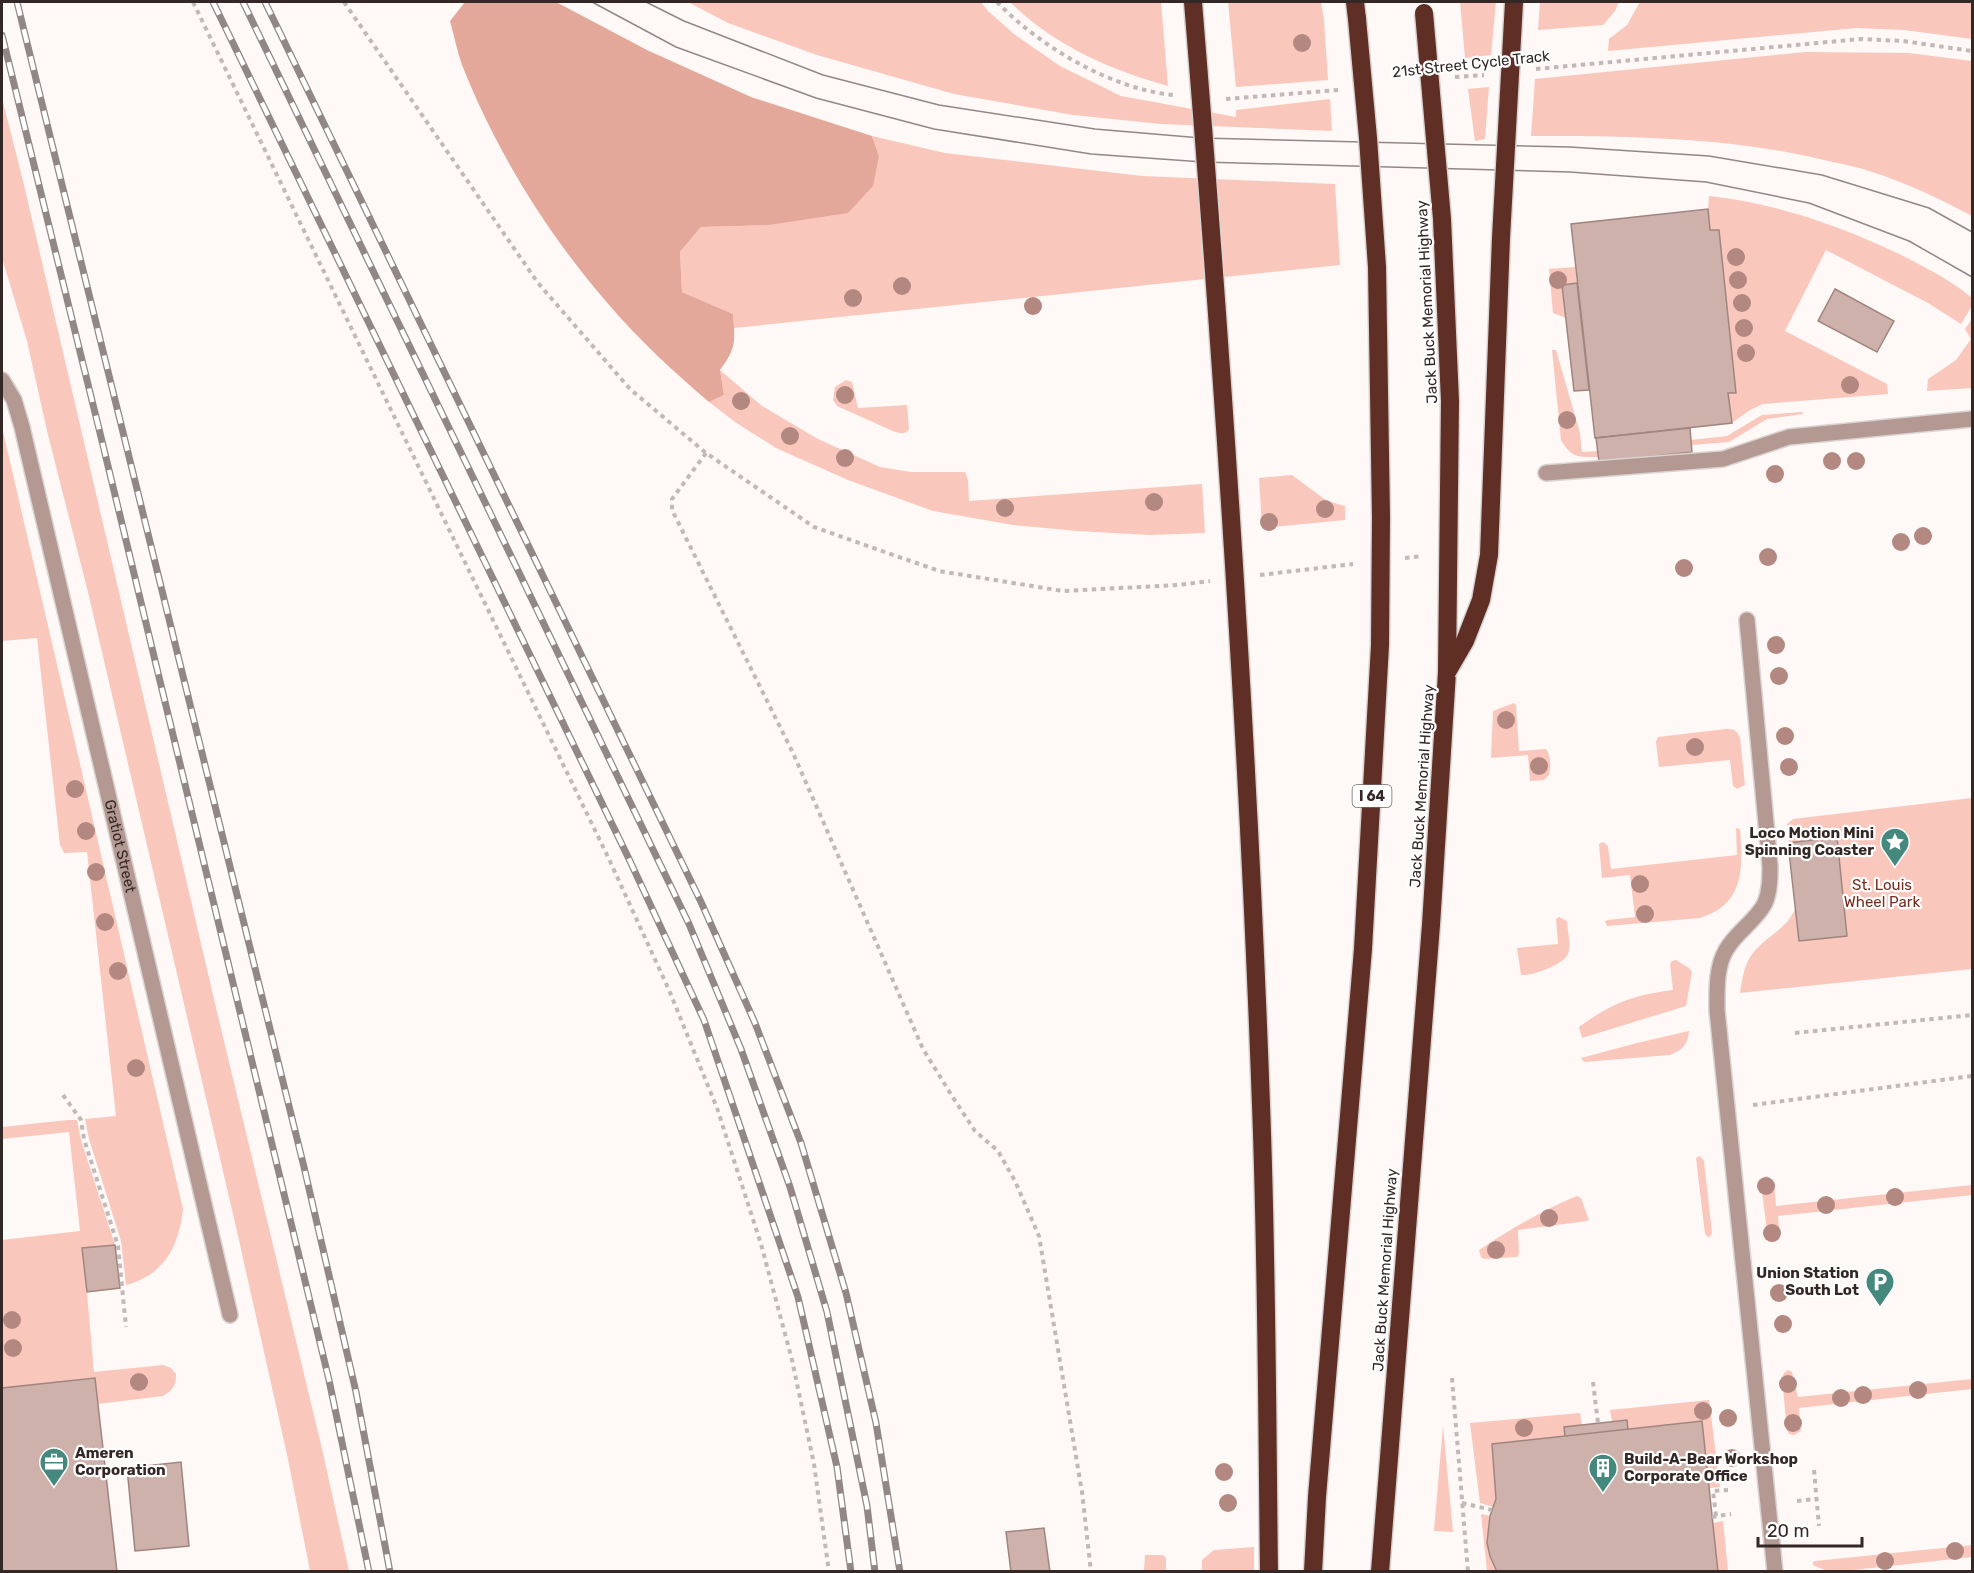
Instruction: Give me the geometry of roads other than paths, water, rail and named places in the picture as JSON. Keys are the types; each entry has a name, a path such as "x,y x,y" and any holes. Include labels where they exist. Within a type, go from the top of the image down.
{"highway":[{"path":"1193,2 1214,252 1250,823 1261,1110 1269,1572"},
{"path":"1447,672 1465,641 1481,600 1489,555 1501,238 1514,2"},
{"name":"Jack Buck Memorial Highway","path":"1380,1572 1432,914 1447,672 1450,401 1442,219 1423,7"},
{"name":"I 64","path":"1313,1572 1317,1497 1363,949 1380,645 1381,518 1377,267 1356,10"}],"lane":[{"name":"Gratiot Street","path":"2,380 14,400 22,427 230,1315"},
{"path":"1546,473 1723,459 1790,437 1972,418"},
{"path":"1746,620 1769,855 1769,885 1765,902 1725,951 1718,974 1717,1003 1775,1572"}],"tram line":[{"path":"592,2 676,47 816,98 934,129 1091,154 1203,162 1570,172 1706,182 1809,203 1909,241 1972,277"},
{"path":"646,2 684,21 823,75 939,105 1095,129 1201,138 1570,147 1709,156 1822,175 1929,208 1972,232"}],"railway":[{"path":"17,2 304,1167 356,1392 390,1572"},
{"path":"213,2 629,859 704,1020 798,1297 837,1467 851,1572"},
{"path":"243,2 689,924 741,1049 790,1187 827,1312 867,1506 875,1572"},
{"path":"265,2 701,902 755,1023 801,1143 846,1293 876,1423 900,1572"},
{"path":"2,35 329,1380 369,1572"}],"place":[{"name":"Loco Motion Mini Spinning Coaster","path":"1895,868"},
{"name":"Union Station South Lot","path":"1880,1308"},
{"name":"Ameren Corporation","path":"54,1488"},
{"name":"Build-A-Bear Workshop Corporate Office","path":"1603,1494"}],"park label":[{"name":"St. Louis Wheel Park","path":"1882,894"}]}
